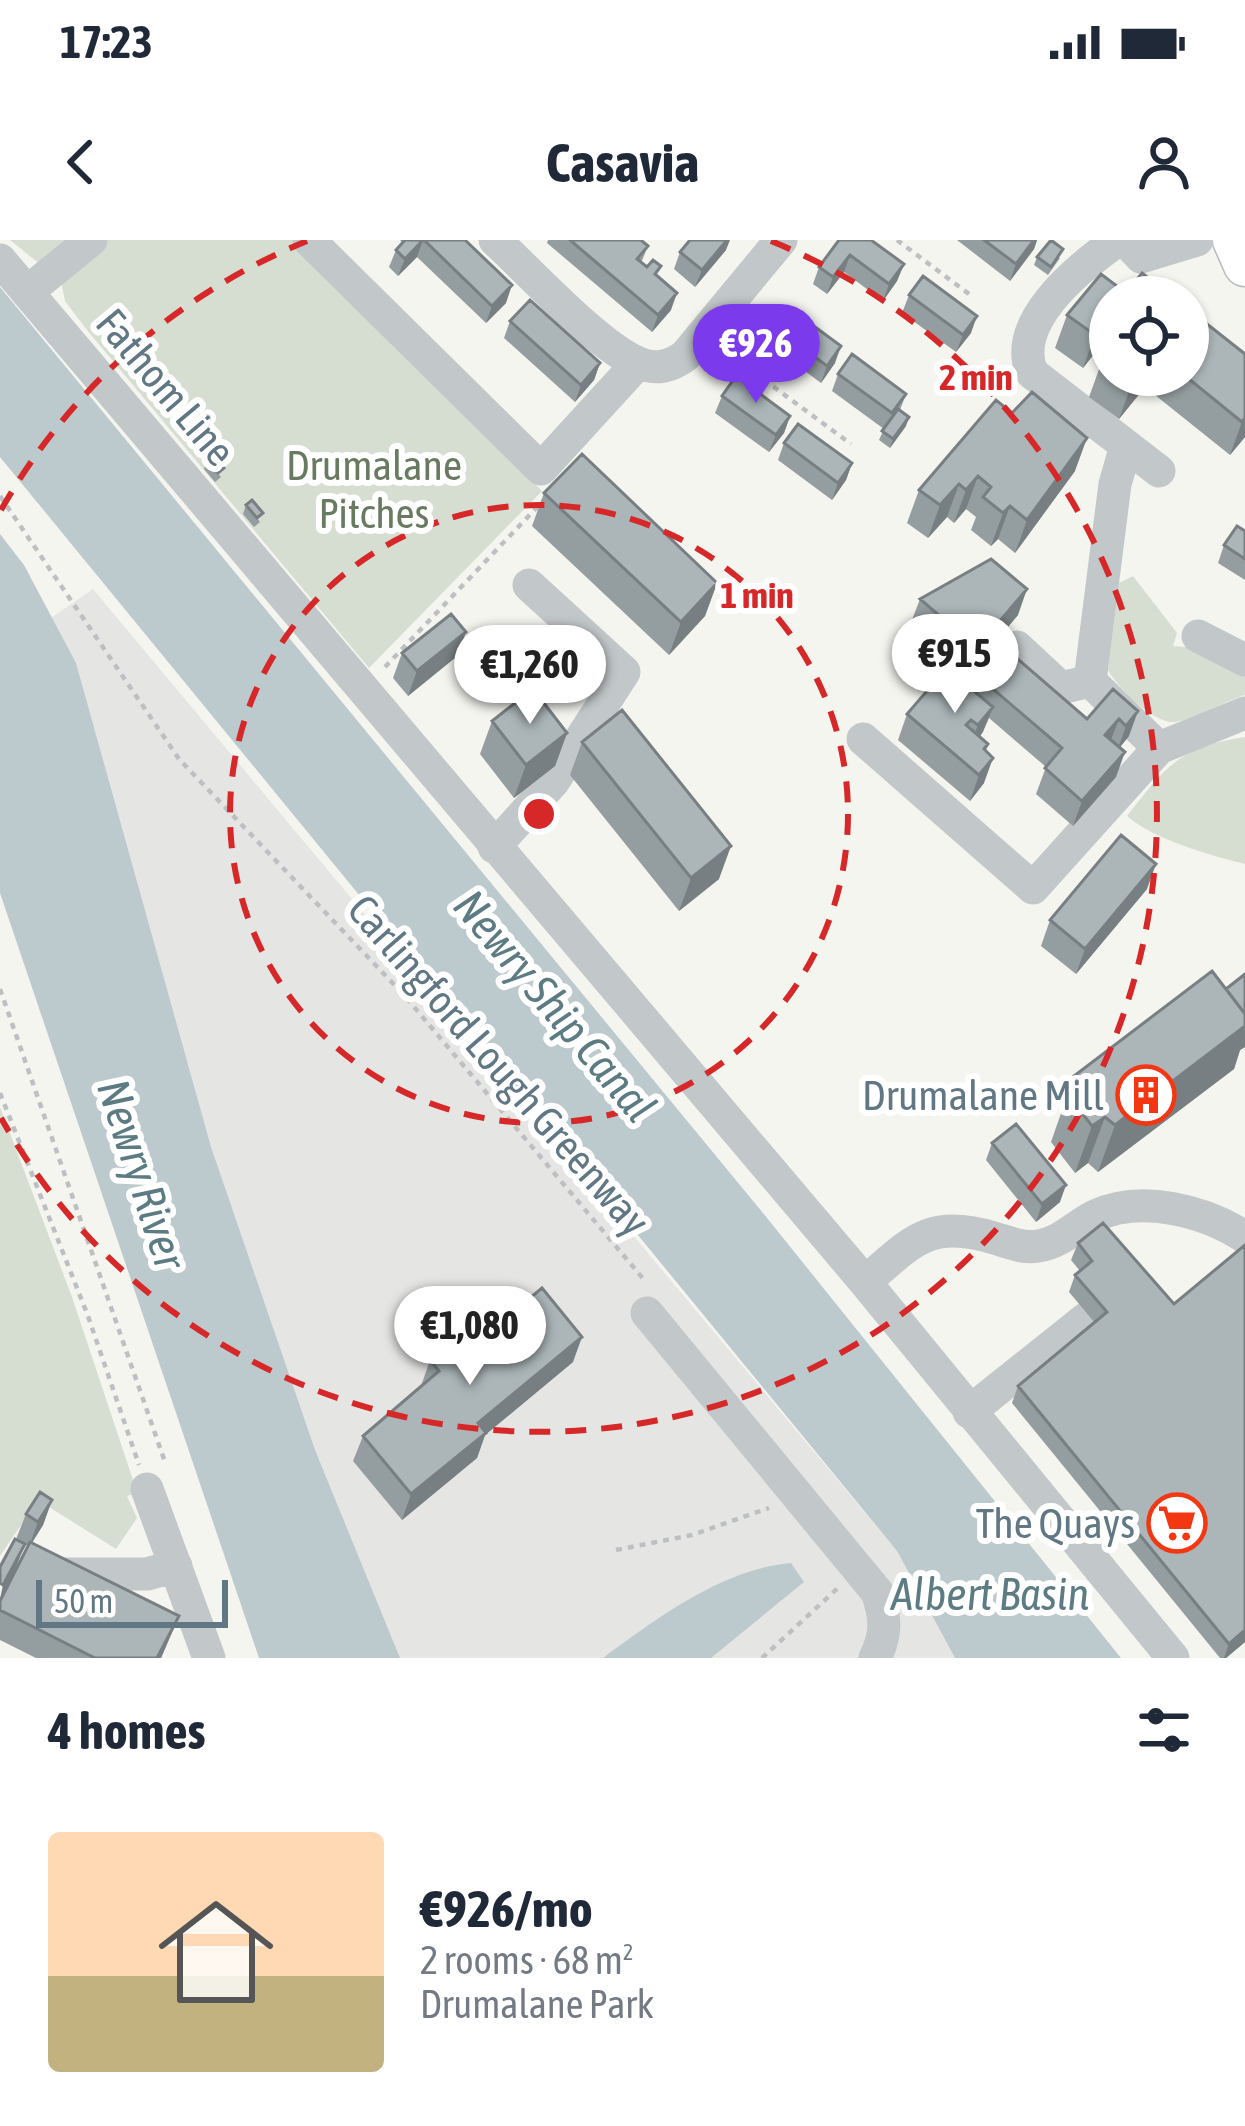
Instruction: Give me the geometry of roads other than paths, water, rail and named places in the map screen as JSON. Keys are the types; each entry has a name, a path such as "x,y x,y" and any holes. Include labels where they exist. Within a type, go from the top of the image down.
{"main road":[{"path":"1234,240 1245,265"}],"street":[{"path":"309,240 542,469 638,364"},
{"path":"495,240 638,364 670,366 706,331 781,240"},
{"path":"1159,471 1032,373 1026,360 1031,331 1082,265 1121,240 1141,256 1197,240"},
{"path":"27,292 68,247"},
{"name":"Fathom Line","path":"0,260 364,682 494,847"},
{"path":"1090,681 1115,484 1126,446"},
{"path":"1072,554 1105,568"},
{"path":"529,585 623,672 553,782 494,847 865,1282 1173,1658"},
{"path":"1198,636 1245,660"},
{"path":"1016,647 1061,688 1090,681"},
{"path":"1090,681 1159,748"},
{"path":"863,739 1034,888 1159,748 1245,713"},
{"path":"865,1282 916,1238 944,1228 1031,1247 1058,1240 1103,1213 1160,1208 1213,1219 1245,1237"},
{"path":"646,1298 859,1568 885,1614 884,1640 875,1658"},
{"path":"969,1412 1087,1318"},
{"path":"157,1480 176,1566 209,1658"},
{"path":"31,1559 64,1577 147,1574 176,1566"}],"water":[{"name":"Newry Ship Canal","path":"0,287 763,1213 1121,1658 955,1658 897,1551 0,457"},
{"name":"Newry River","path":"0,534 24,565 76,663 211,1147 315,1450 400,1658 259,1658 0,893"},
{"path":"791,1563 804,1582 711,1658 603,1658 716,1585"}],"place":[{"name":"Drumalane Mill","path":"1146,1095"},
{"name":"The Quays","path":"1177,1523"}],"park label":[{"name":"Drumalane Pitches","path":"374,489"}],"water label":[{"name":"Albert Basin","path":"990,1594"}]}
